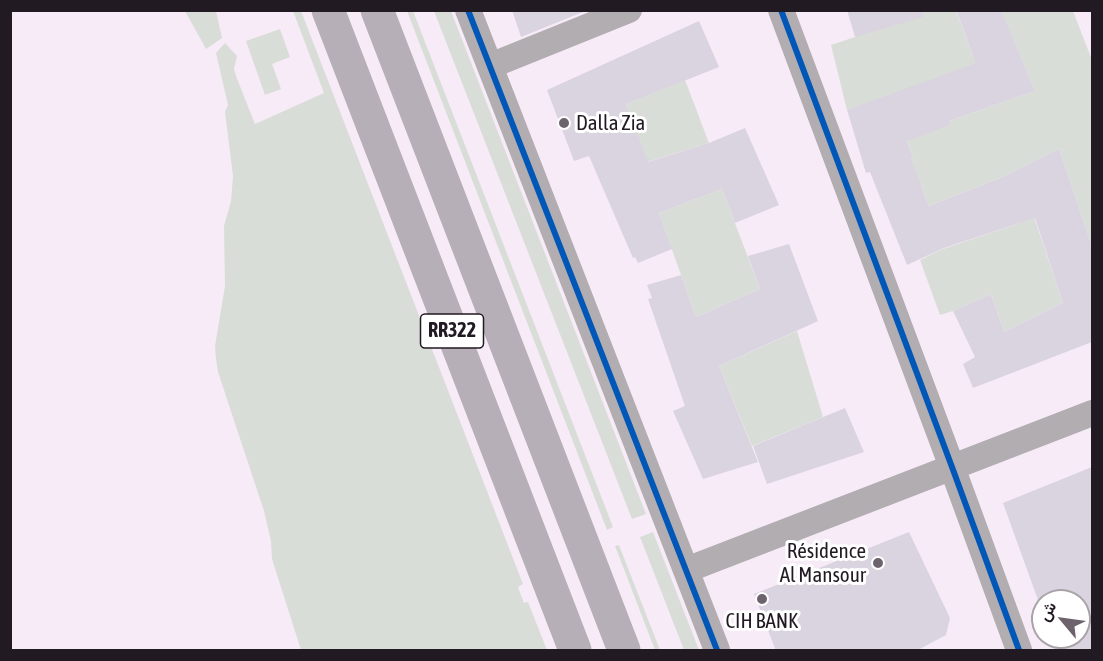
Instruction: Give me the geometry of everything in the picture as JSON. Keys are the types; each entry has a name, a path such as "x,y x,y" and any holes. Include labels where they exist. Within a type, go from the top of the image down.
{"main road":[{"name":"RR322","path":"328,10 575,651"},
{"name":"RR322","path":"377,10 624,651"}],"street":[{"path":"468,10 717,651"},
{"path":"781,10 952,467 1018,651"},
{"path":"490,66 616,13"},
{"path":"686,570 1092,413"}],"shaded area":[{"path":"185,11 216,11 222,38 206,49"},
{"path":"293,11 301,11 523,584 518,587 524,603 528,602 547,650 301,650 272,559 271,541 264,511 218,372 215,346 225,286 224,226 231,201 233,176 225,112 228,105 216,53 225,43 237,56 234,69 255,124 324,93"},
{"path":"407,11 413,11 613,527 607,530"},
{"path":"434,11 451,11 646,514 632,519"},
{"path":"885,11 956,11 973,55 985,66 847,110 831,45 855,37"},
{"path":"1001,11 1073,11 1092,60 1092,246 1059,149 1003,177 929,206 921,185 880,198 872,172 913,158 906,137 928,133 951,125 949,121 1035,91"},
{"path":"280,29 290,57 272,64 281,89 265,95 246,41"},
{"path":"685,80 709,143 647,162 626,104"},
{"path":"722,189 760,289 696,317 659,213"},
{"path":"1031,208 1063,303 1004,332 991,294 940,315 920,260 940,250 1020,223"},
{"path":"797,331 823,417 752,446 719,366"},
{"path":"653,532 699,650 684,650 640,537"},
{"path":"619,545 660,650 655,650 615,546"}],"building":[{"path":"512,10 588,10 521,37"},
{"path":"847,10 923,10 923,17 855,37"},
{"path":"956,10 1001,10 1035,91 949,121 951,125 907,141 913,158 911,159 929,206 1003,177 1059,149 1092,246 1092,342 973,388 963,364 975,357 953,311 991,294 1004,332 1063,303 1035,218 944,248 907,265 870,172 866,173 847,110 976,63"},
{"path":"699,21 719,67 626,104 648,162 709,143 745,128 779,205 735,223 722,189 659,213 672,249 638,263 635,257 633,258 589,156 574,161 547,90"},
{"path":"789,244 818,321 719,366 758,462 703,479 673,411 685,406 648,299 652,298 647,285 681,275 696,317 760,289 748,256"},
{"path":"845,408 864,452 767,484 753,446"},
{"path":"1092,467 1092,651 1056,651 1055,649 1091,649 1091,589 1034,589 1003,503"},
{"name":"Résidence Al Mansour","path":"909,532 950,618 946,635 916,651 776,651 754,594"}],"cycle path":[{"path":"468,10 717,650"},
{"path":"781,10 1019,650"}],"place":[{"name":"Dalla Zia","path":"564,123"},
{"name":"Résidence Al Mansour","path":"878,563"},
{"name":"CIH BANK","path":"762,599"}]}
